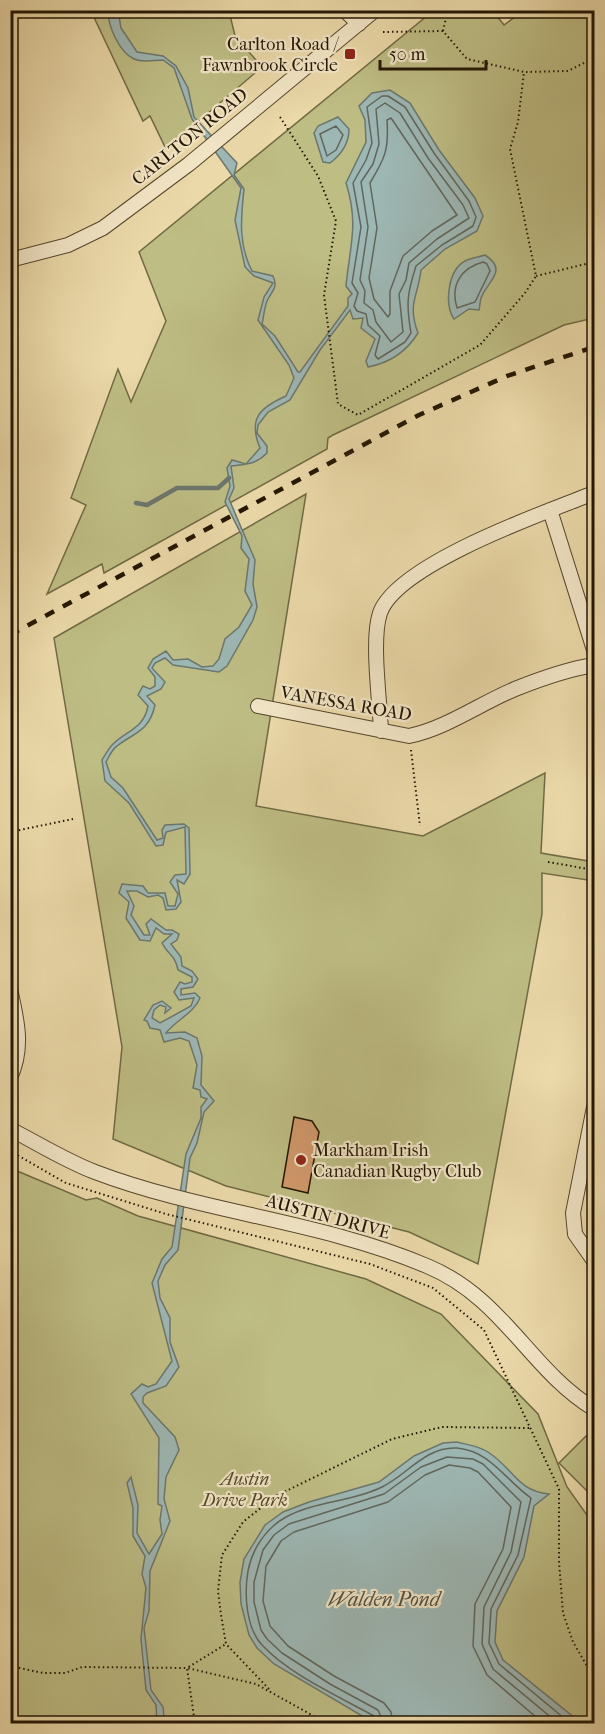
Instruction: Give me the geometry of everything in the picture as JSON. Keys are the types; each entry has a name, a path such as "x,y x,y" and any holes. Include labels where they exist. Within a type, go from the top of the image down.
{"street":[{"path":"344,10 358,24"},
{"name":"CARLTON ROAD","path":"10,260 68,245 103,228 232,128 375,10"},
{"path":"381,731 377,643 379,615 387,599 412,576 490,535 594,493"},
{"path":"550,510 594,650"},
{"name":"VANESSA ROAD","path":"258,706 409,736 430,732 516,688 571,669 594,665"},
{"path":"10,989 18,1029 19,1054 10,1078"},
{"path":"594,1107 573,1213 575,1234 594,1261"},
{"name":"AUSTIN DRIVE","path":"10,1129 70,1162 136,1186 381,1248 429,1266 463,1284 491,1306 556,1379 594,1409"}],"path":[{"path":"443,31 448,10"},
{"path":"383,32 443,31"},
{"path":"443,31 467,59 524,72 568,71 594,57"},
{"path":"590,60 594,63"},
{"path":"524,72 518,122 510,149 536,276"},
{"path":"280,117 318,176 336,221 324,295 339,404 358,415 480,345 525,293 536,276 594,262"},
{"path":"409,736 420,826"},
{"path":"10,832 73,819"},
{"path":"548,862 594,870"},
{"path":"10,1151 66,1183 166,1214 370,1264 433,1288 484,1330 559,1489 559,1562 563,1613 573,1642 594,1678"},
{"path":"269,1689 226,1644 218,1591 222,1555 243,1522 276,1496 392,1439 442,1426 530,1428"},
{"path":"186,1668 226,1644"},
{"path":"10,1666 43,1673 65,1673 82,1668 186,1668 269,1689 328,1724"},
{"path":"186,1668 195,1724"}],"green space":[{"path":"91,11 229,11 235,36 262,67 166,149 150,116 143,121"},
{"path":"433,11 493,11 504,25 523,11 594,11 594,318 564,325 333,435 328,438 327,449 104,573 102,564 47,594 86,505 71,498 118,369 131,402 166,321 139,252"},
{"path":"306,494 256,806 423,836 545,773 541,853 594,862 594,881 542,873 542,914 478,1264 409,1232 226,1186 113,1139 122,1047 54,638"},
{"name":"Austin Drive Park","path":"10,1168 86,1200 97,1198 138,1216 366,1279 441,1314 538,1414 567,1487 594,1525 594,1723 11,1723"},
{"path":"586,1436 594,1444 594,1498 559,1463"}],"water":[{"path":"118,10 121,28 137,52 163,56 176,66 188,88 194,117 237,163 234,175 244,189 242,230 244,251 252,271 273,276 275,283 266,305 262,324 275,336 298,372 348,306 348,298 352,294 346,286 353,223 346,183 366,142 365,120 359,106 372,93 390,90 410,103 439,150 475,198 483,216 477,231 445,249 421,270 413,307 418,333 403,351 383,363 368,367 366,361 375,339 361,328 363,318 353,319 350,310 320,350 290,400 268,412 258,425 257,433 267,446 267,453 254,462 246,464 260,448 255,429 258,416 269,405 286,396 294,378 289,365 258,320 264,297 273,283 254,276 245,267 235,220 241,188 192,119 174,68 163,60 145,61 129,56 119,45 112,31 108,11"},
{"path":"338,117 349,129 348,139 334,160 330,163 323,162 314,133 318,126"},
{"path":"485,255 492,260 496,270 481,297 479,310 469,309 454,319 449,305 451,279 459,265"},
{"path":"232,460 246,464 231,466 234,488 229,499 255,560 253,584 257,607 253,620 227,666 219,672 173,665 165,658 155,663 152,668 165,682 161,689 147,696 155,705 149,721 115,747 106,762 111,777 123,788 157,840 163,838 162,830 165,825 184,824 189,828 190,874 184,884 177,880 181,902 176,909 166,910 163,898 158,895 148,897 137,891 127,891 134,906 131,915 144,935 150,935 146,924 151,919 166,930 179,934 177,940 171,944 181,957 182,966 192,971 198,979 193,987 181,989 181,995 195,993 200,998 189,1012 166,1033 185,1032 197,1038 202,1056 201,1085 214,1101 204,1112 197,1143 190,1158 178,1250 165,1265 158,1281 160,1298 170,1318 170,1342 179,1367 166,1386 147,1393 143,1397 143,1403 175,1437 179,1450 166,1477 164,1499 170,1521 150,1571 149,1611 144,1628 151,1690 163,1707 164,1717 160,1723 157,1723 156,1705 146,1690 141,1639 146,1588 142,1574 145,1556 133,1536 133,1508 127,1483 131,1477 138,1505 137,1533 149,1554 162,1534 160,1520 162,1506 158,1504 159,1438 131,1394 142,1384 148,1387 156,1384 172,1361 152,1283 162,1259 172,1247 186,1154 201,1118 201,1107 207,1099 201,1097 200,1090 193,1088 197,1065 189,1041 180,1038 164,1042 160,1030 150,1028 144,1020 153,1005 162,1001 171,1008 165,1013 166,1007 160,1005 154,1010 152,1018 160,1023 191,1006 194,998 179,1000 174,992 180,982 185,984 192,982 192,977 178,970 175,961 162,943 172,934 164,934 156,928 150,941 140,940 126,918 129,902 119,893 122,884 143,886 148,893 165,893 168,906 175,906 178,894 170,882 175,875 186,874 185,827 166,832 163,845 156,846 129,803 105,781 102,760 113,744 143,719 148,706 138,695 143,686 150,689 155,686 155,677 148,668 153,659 166,651 173,660 188,659 202,667 213,666 219,659 225,639 239,627 252,605 245,591 249,559 241,548 242,536 225,502 230,486 227,468"},
{"name":"Walden Pond","path":"457,1442 485,1450 522,1484 538,1492 549,1494 534,1506 524,1557 497,1611 495,1642 503,1660 581,1723 374,1723 274,1664 257,1648 249,1635 241,1604 240,1582 244,1559 265,1525 283,1512 309,1502 379,1482 414,1456 443,1443"}],"building":[{"name":"Markham Irish Canadian Rugby Club","path":"294,1117 312,1121 319,1132 308,1193 282,1187"}],"waterway":[{"path":"136,503 147,505 177,488 218,488 229,478"}],"railway":[{"path":"10,635 419,415 507,376 594,347"}],"place":[{"name":"Carlton Road / Fawnbrook Circle","path":"350,54"},
{"name":"Markham Irish Canadian Rugby Club","path":"301,1160"}]}
